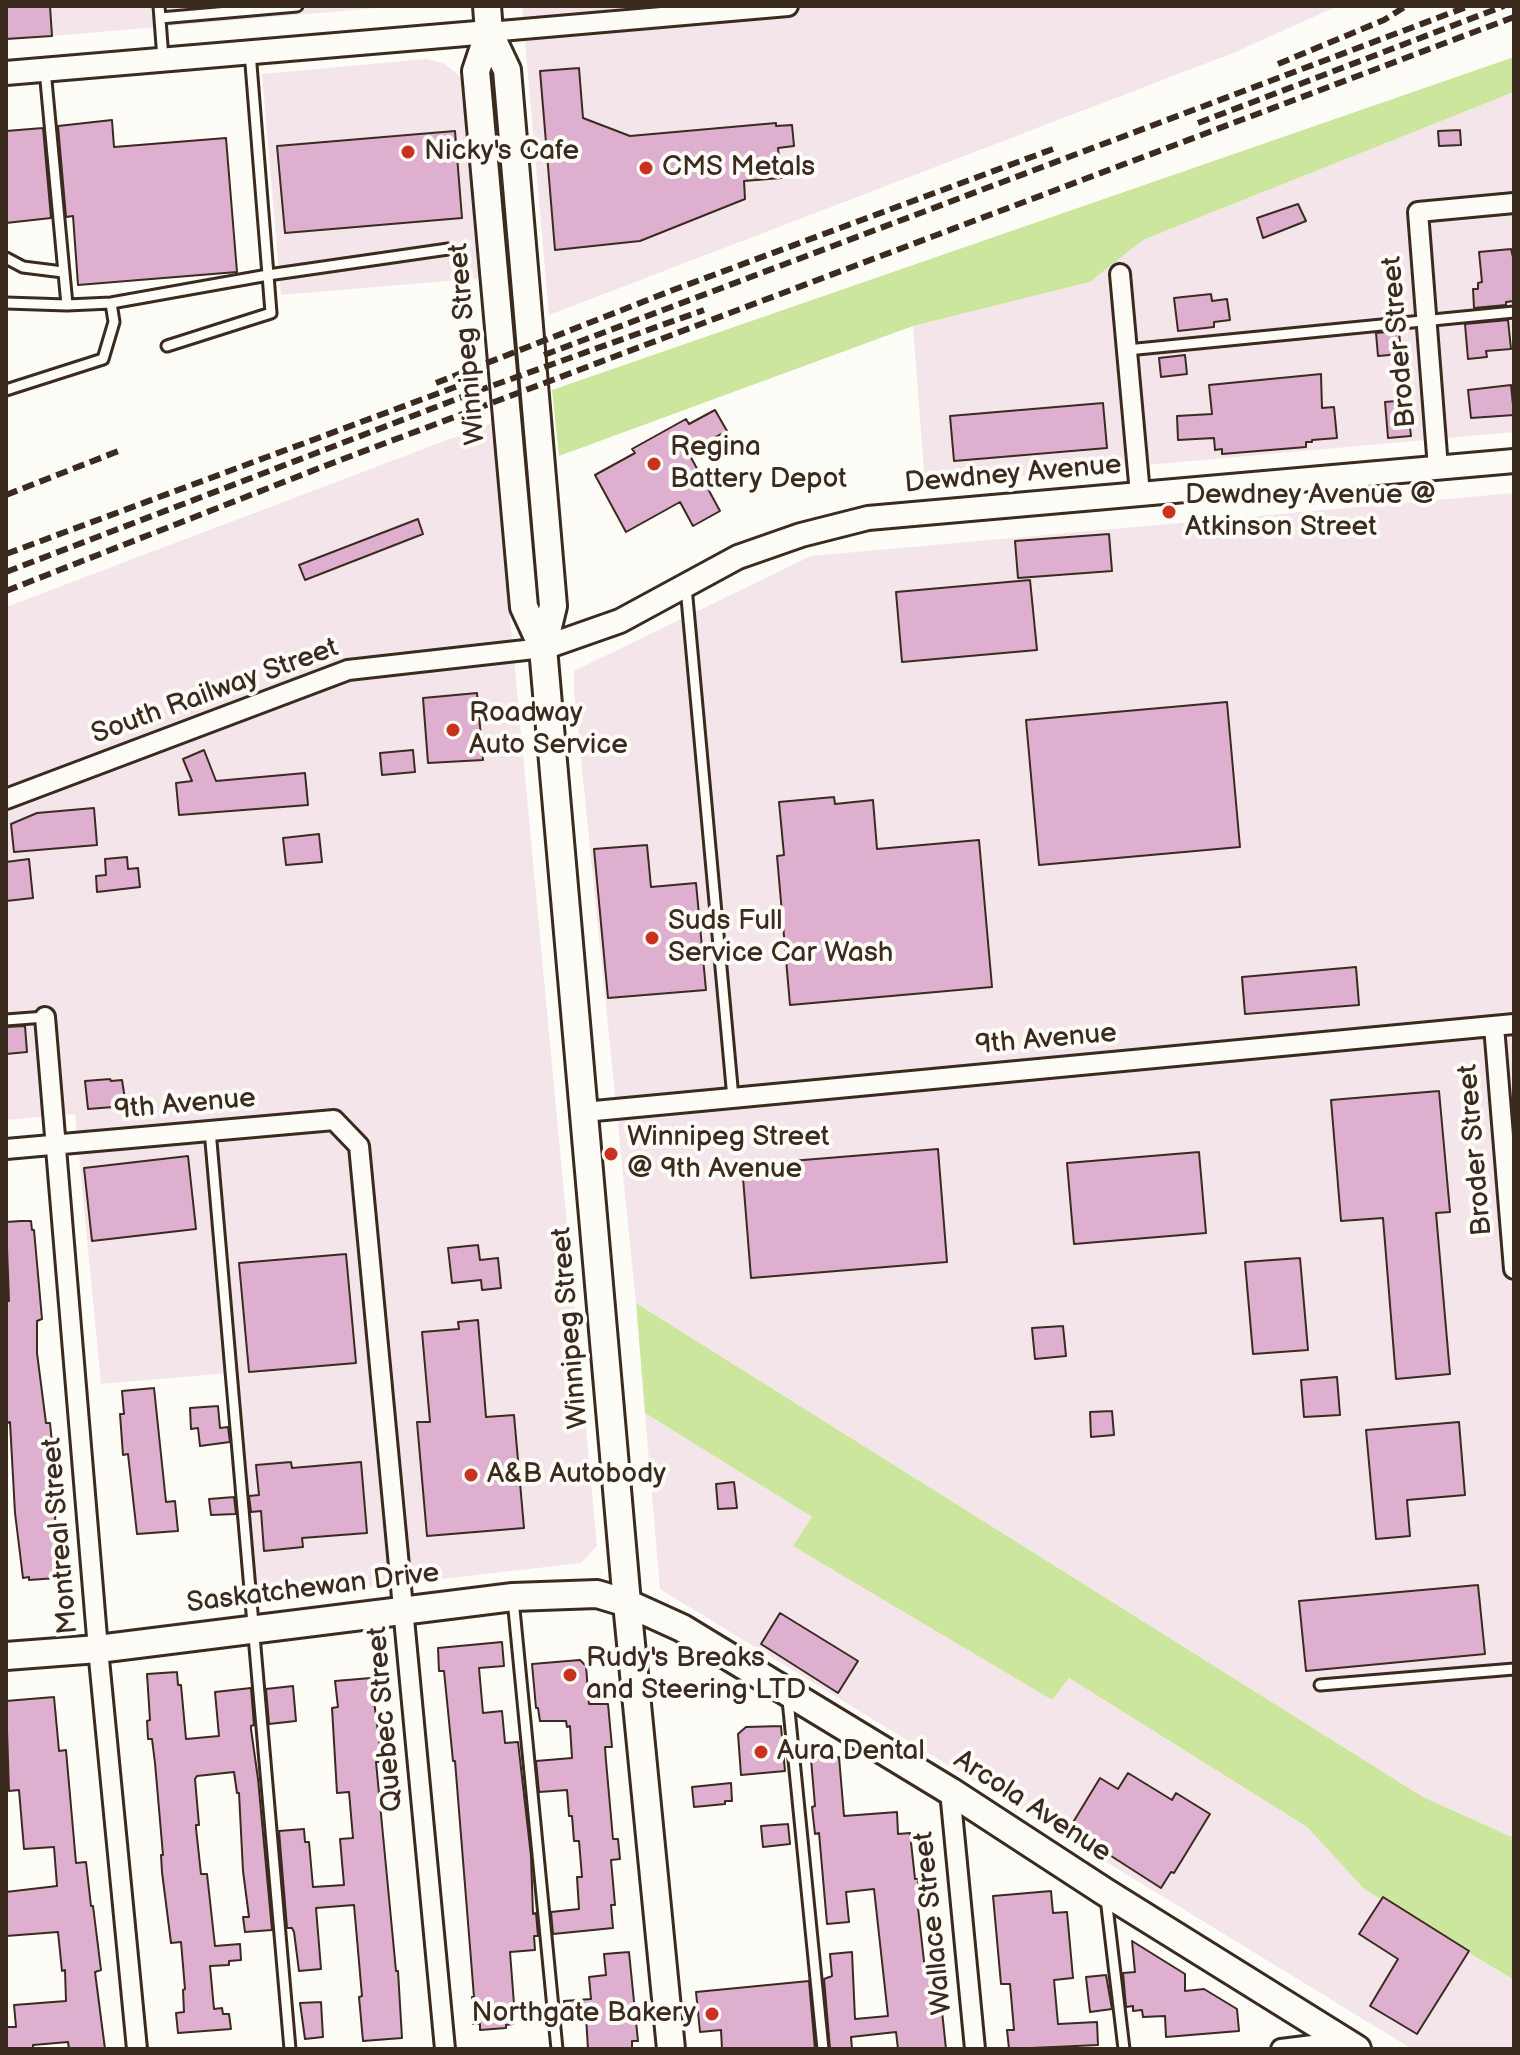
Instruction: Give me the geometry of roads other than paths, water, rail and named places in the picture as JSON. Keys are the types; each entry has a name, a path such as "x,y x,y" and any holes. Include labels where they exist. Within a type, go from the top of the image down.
{"main road":[{"name":"Winnipeg Street","path":"488,19 476,71 524,607 543,648 627,1603 671,2049"},
{"name":"Saskatchewan Drive","path":"6,1656 98,1649 513,1597 597,1594 627,1603"},
{"name":"Arcola Avenue","path":"627,1603 682,1628 950,1791 1351,2045"}],"street":[{"path":"6,73 250,52 488,19 788,6"},
{"name":"Broder Street","path":"1438,468 1418,212 1514,203"},
{"path":"1120,274 1140,494"},
{"name":"Dewdney Avenue","path":"543,648 620,621 738,557 801,535 868,518 1514,461"},
{"name":"South Railway Street","path":"6,799 348,670 543,648"},
{"name":"Montreal Street","path":"45,1017 98,1649 137,2049"},
{"name":"9th Avenue","path":"584,1112 1514,1024"},
{"name":"Broder Street","path":"1494,1026 1514,1269"},
{"name":"9th Avenue","path":"6,1149 334,1120 359,1146"},
{"name":"Quebec Street","path":"359,1146 445,2049"},
{"name":"Wallace Street","path":"950,1791 975,2049"},
{"path":"1281,2049 1351,2045"}],"lane":[{"path":"159,6 163,59"},
{"path":"160,18 297,6"},
{"path":"167,346 271,313 250,52"},
{"path":"45,70 67,305"},
{"path":"6,303 111,303 268,275 448,249"},
{"path":"6,258 23,267 63,272"},
{"path":"6,390 103,359 114,322 111,303"},
{"path":"1127,350 1514,312"},
{"path":"686,587 733,1098"},
{"path":"6,1020 45,1017"},
{"path":"210,1130 290,2049"},
{"path":"513,1597 557,2049"},
{"path":"1320,1685 1514,1669"},
{"path":"787,1692 823,2049"},
{"path":"1105,1892 1124,2049"}],"railway":[{"path":"1278,64 1384,20 1406,6"},
{"path":"544,355 1469,6"},
{"path":"1198,123 1504,6"},
{"path":"6,591 322,467 1514,17"},
{"path":"436,383 673,290 1053,149"},
{"path":"6,572 483,389 704,310"},
{"path":"6,554 458,386"},
{"path":"6,495 121,450"}],"place":[{"name":"Nicky's Cafe","path":"408,152"},
{"name":"CMS Metals","path":"646,168"},
{"name":"Regina Battery Depot","path":"654,464"},
{"name":"Dewdney Avenue @ Atkinson Street","path":"1169,512"},
{"name":"Roadway Auto Service","path":"453,730"},
{"name":"Suds Full Service Car Wash","path":"652,938"},
{"name":"Winnipeg Street @ 9th Avenue","path":"611,1154"},
{"name":"A&B Autobody","path":"471,1475"},
{"name":"Rudy's Breaks and Steering LTD","path":"570,1675"},
{"name":"Aura Dental","path":"761,1752"},
{"name":"Northgate Bakery","path":"712,2014"}]}
